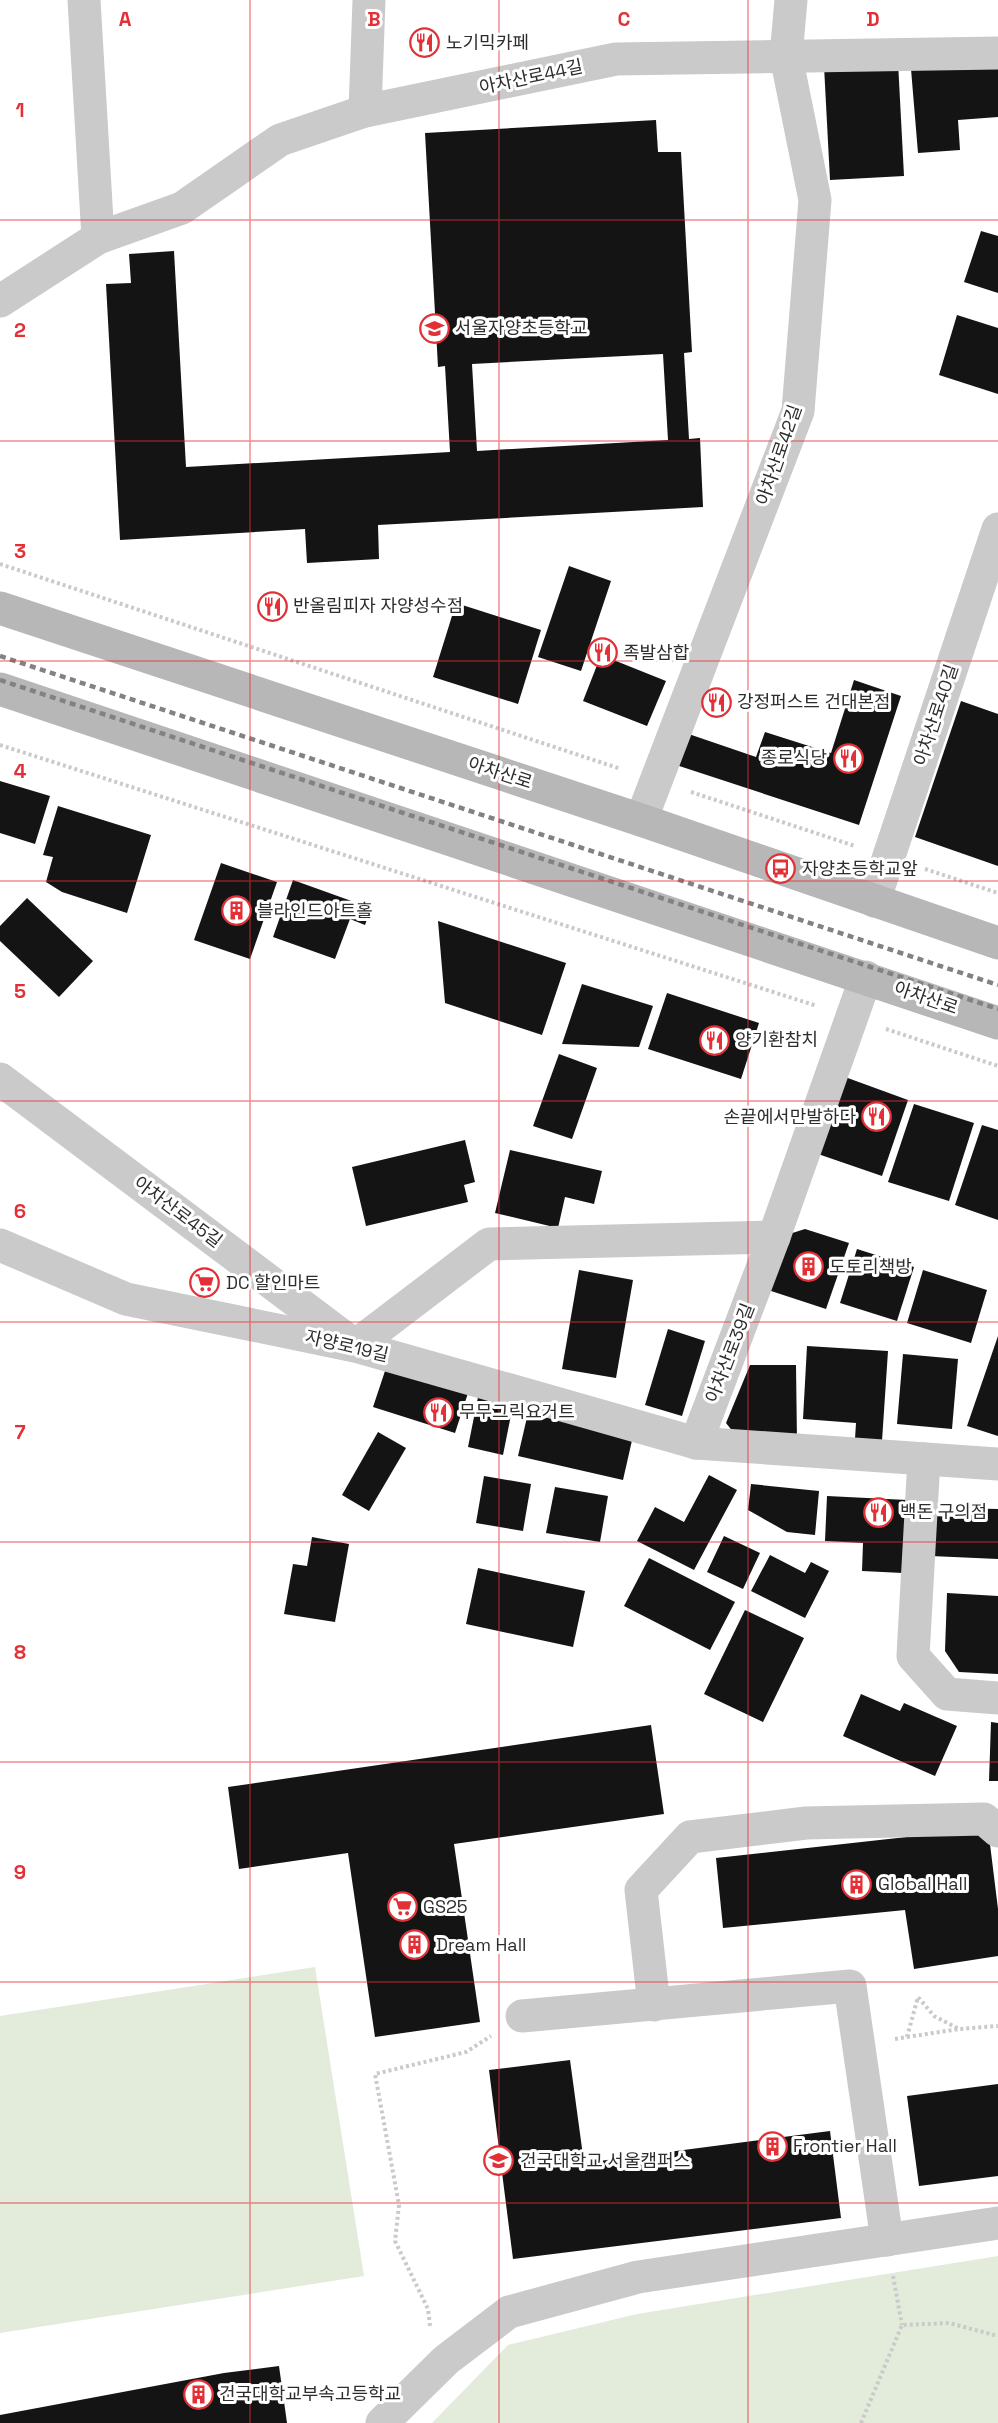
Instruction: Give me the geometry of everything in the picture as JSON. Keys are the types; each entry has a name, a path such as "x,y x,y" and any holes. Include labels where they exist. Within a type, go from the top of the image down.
{"main road":[{"name":"아차산로","path":"0,608 641,820 998,943"},
{"name":"아차산로","path":"0,689 998,1023"}],"street":[{"path":"84,0 98,238"},
{"path":"365,111 369,0"},
{"name":"아차산로42길","path":"641,820 798,411 815,200 786,56 791,0"},
{"name":"아차산로44길","path":"0,301 98,238 182,208 280,140 365,111 616,59 998,53"},
{"name":"아차산로40길","path":"874,901 998,529"},
{"name":"아차산로39길","path":"696,1443 774,1238 866,977"},
{"name":"아차산로45길","path":"0,1079 355,1346"},
{"path":"355,1346 489,1244 774,1238"},
{"name":"자양로19길","path":"0,1245 126,1299 355,1346 696,1443"},
{"path":"696,1443 998,1464"},
{"path":"924,1459 914,1656 947,1694 998,1698"},
{"path":"654,2005 641,1890 690,1837 806,1823 984,1819 998,1831"},
{"path":"522,2016 850,1986 887,2240"},
{"path":"382,2423 436,2370 509,2313 638,2277 998,2223"}],"path":[{"path":"0,564 998,893"},
{"path":"0,745 998,1066"},
{"path":"907,2037 918,1997 934,2016 959,2029"},
{"path":"859,2046 959,2029 998,2026"},
{"path":"436,2370 428,2309 395,2241 399,2205 375,2074 467,2051"},
{"path":"861,2423 902,2325 887,2240"},
{"path":"902,2325 949,2323 998,2336"}],"green space":[{"path":"315,1967 364,2276 0,2333 0,2016"},
{"path":"998,2256 998,2423 432,2423 508,2345 637,2314"}],"building":[{"path":"898,62 904,176 830,180 824,66"},
{"path":"998,62 998,117 958,120 960,150 918,153 911,69"},
{"path":"656,120 658,152 681,152 692,352 684,353 689,439 700,438 703,507 378,525 379,559 307,563 305,529 120,540 106,284 131,283 129,254 174,251 186,467 450,452 445,366 438,367 425,133","holes":["663,354 668,440 477,451 472,364"]},
{"path":"981,231 998,236 998,293 964,282"},
{"path":"957,315 998,328 998,394 939,375"},
{"path":"569,566 611,581 581,671 538,657"},
{"path":"456,603 541,630 518,704 433,677"},
{"path":"601,655 666,681 647,726 583,701"},
{"path":"854,680 901,696 859,825 667,762 677,730 756,757 765,732 831,753"},
{"path":"961,701 998,714 998,866 915,837"},
{"path":"0,781 50,796 35,844 0,833"},
{"path":"58,806 151,835 127,913 62,892 46,882 53,857 43,855"},
{"name":"블라인드아트홀","path":"221,863 277,882 250,959 194,940"},
{"path":"293,880 371,908 365,925 350,919 335,959 273,937"},
{"path":"27,898 93,961 59,997 0,941 0,926"},
{"path":"438,921 566,963 542,1035 445,1003"},
{"path":"582,984 653,1006 639,1047 562,1044"},
{"path":"667,993 759,1023 741,1079 648,1049"},
{"path":"559,1054 597,1068 572,1139 533,1126"},
{"path":"845,1077 908,1100 882,1176 818,1154"},
{"path":"914,1104 974,1123 949,1201 888,1182"},
{"path":"982,1125 998,1130 998,1220 955,1205"},
{"path":"465,1140 475,1182 464,1185 468,1202 366,1226 352,1167"},
{"path":"510,1150 602,1171 594,1204 565,1197 558,1228 495,1213"},
{"name":"도토리책방","path":"805,1229 849,1243 826,1309 768,1290 786,1235"},
{"path":"857,1249 914,1267 897,1321 840,1303"},
{"path":"579,1270 633,1280 616,1378 562,1369"},
{"path":"923,1270 987,1290 971,1343 907,1323"},
{"path":"668,1329 705,1341 682,1416 645,1405"},
{"path":"998,1336 998,1436 967,1426"},
{"path":"807,1346 888,1351 882,1441 855,1439 856,1423 803,1419"},
{"path":"903,1354 958,1359 952,1429 897,1424"},
{"path":"388,1362 469,1390 455,1433 373,1407"},
{"path":"750,1365 796,1365 797,1442 741,1442 726,1423"},
{"path":"479,1392 514,1400 503,1455 468,1447"},
{"path":"528,1413 633,1436 623,1480 518,1456"},
{"path":"378,1432 406,1448 369,1511 342,1495"},
{"path":"709,1475 737,1490 694,1570 637,1541 655,1507 684,1522"},
{"path":"484,1476 531,1484 523,1531 476,1523"},
{"path":"751,1484 819,1491 815,1535 787,1532 748,1510"},
{"path":"555,1487 608,1496 600,1542 546,1533"},
{"path":"827,1496 907,1500 903,1573 862,1571 863,1543 825,1541"},
{"path":"957,1508 998,1509 998,1559 931,1556 932,1516 956,1517"},
{"path":"724,1536 760,1553 743,1589 707,1572"},
{"path":"312,1537 349,1544 335,1622 284,1614 293,1564 307,1566"},
{"path":"770,1555 805,1573 811,1562 829,1571 805,1618 751,1591"},
{"path":"649,1558 735,1602 710,1650 624,1606"},
{"path":"478,1568 585,1591 573,1647 466,1624"},
{"path":"947,1593 998,1596 998,1674 959,1672 945,1651"},
{"path":"745,1610 804,1638 763,1722 704,1694"},
{"path":"861,1694 900,1711 904,1703 957,1726 935,1776 843,1736"},
{"path":"991,1722 998,1723 998,1781 989,1781"},
{"name":"Dream Hall","path":"651,1725 664,1814 454,1844 480,2022 375,2037 348,1853 239,1869 228,1787"},
{"name":"Global Hall","path":"988,1828 998,1909 998,1956 914,1969 905,1910 723,1928 716,1858"},
{"name":"Frontier Hall","path":"570,2060 584,2163 830,2131 841,2218 513,2259 489,2070"},
{"path":"998,2084 998,2176 919,2186 907,2096"},
{"name":"건국대학교부속고등학교","path":"279,2366 287,2423 0,2423 0,2415 224,2373"}],"railway":[{"path":"0,656 998,985"},
{"path":"0,680 998,1009"}],"place":[{"name":"노기믹카페","path":"425,43"},
{"name":"서울자양초등학교","path":"434,328"},
{"name":"반올림피자 자양성수점","path":"272,606"},
{"name":"족발삼합","path":"602,653"},
{"name":"강정퍼스트 건대본점","path":"716,702"},
{"name":"종로식당","path":"848,758"},
{"name":"자양초등학교앞","path":"781,869"},
{"name":"블라인드아트홀","path":"236,911"},
{"name":"양기환참치","path":"714,1040"},
{"name":"손끝에서만발하다","path":"877,1117"},
{"name":"도토리책방","path":"808,1267"},
{"name":"DC 할인마트","path":"205,1283"},
{"name":"무무그릭요거트","path":"438,1412"},
{"name":"백돈 구의점","path":"879,1512"},
{"name":"Global Hall","path":"857,1884"},
{"name":"GS25","path":"402,1907"},
{"name":"Dream Hall","path":"415,1945"},
{"name":"Frontier Hall","path":"772,2146"},
{"name":"건국대학교 서울캠퍼스","path":"499,2161"},
{"name":"건국대학교부속고등학교","path":"198,2394"}]}
